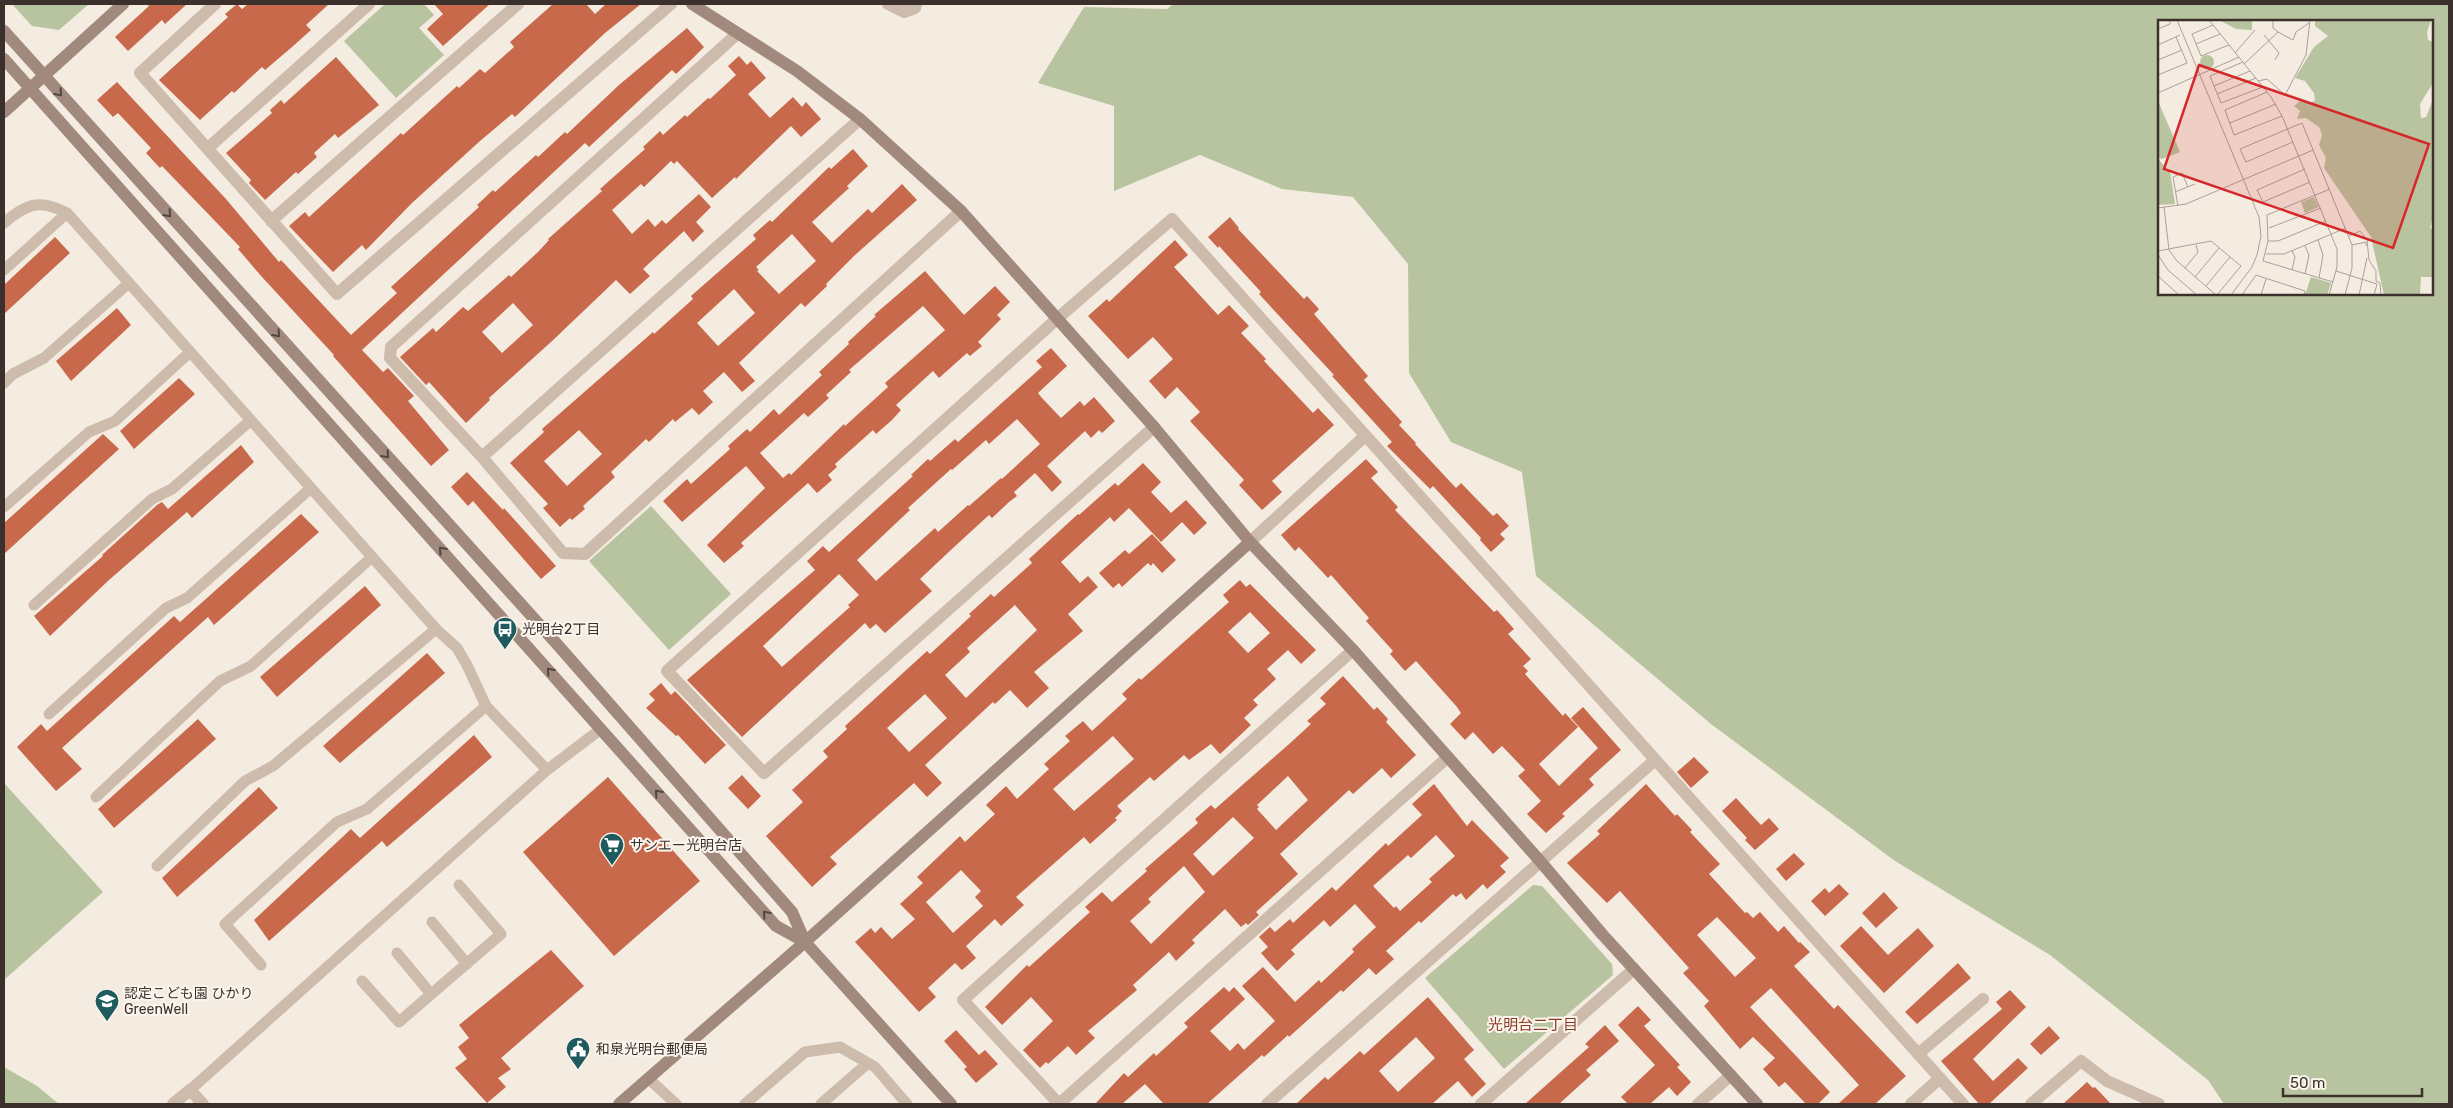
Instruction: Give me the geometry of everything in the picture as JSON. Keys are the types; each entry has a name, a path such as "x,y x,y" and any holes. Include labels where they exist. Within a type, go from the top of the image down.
{"street":[{"path":"4,112 123,4"},
{"path":"215,4 140,73 337,294 671,4"},
{"path":"208,148 369,4"},
{"path":"271,221 518,4"},
{"path":"692,4 797,71 860,119 961,211 1154,427 1250,542 1352,650 1540,861 1602,934 1757,1104"},
{"path":"888,4 904,12 915,8 916,4"},
{"path":"4,31 569,658 792,912 805,942 951,1104"},
{"path":"737,34 391,347 390,358 482,457 563,553 585,554 961,211"},
{"path":"4,59 776,926 805,942"},
{"path":"482,457 860,119"},
{"path":"1154,427 764,773 667,671 1058,318 1172,219 1963,1104"},
{"path":"619,1104 805,942 1250,542 1365,436"},
{"path":"1352,650 963,1000 1059,1104 1448,757"},
{"path":"1267,1104 1655,760"},
{"path":"1481,1104 1634,968"},
{"path":"1918,1054 1983,999"},
{"path":"2031,1104 2081,1061 2107,1080 2159,1104"},
{"path":"1698,1104 1731,1075"},
{"path":"1910,1104 1940,1078"},
{"path":"174,1104 190,1090 203,1104"}],"lane":[{"path":"4,223 16,213 35,204 51,205 67,213 436,629 457,648 486,706 547,770"},
{"path":"4,270 67,213"},
{"path":"4,382 13,374 44,358 129,283"},
{"path":"4,507 89,432 115,421 190,352"},
{"path":"34,605 152,500 172,489 251,420"},
{"path":"49,714 166,608 188,598 311,488"},
{"path":"96,797 220,681 251,666 372,557"},
{"path":"157,866 245,781 273,766 436,629"},
{"path":"261,965 225,924 337,822 367,809 486,706"},
{"path":"190,1090 547,770 601,729"},
{"path":"362,981 399,1022 501,934 459,885"},
{"path":"432,922 467,964"},
{"path":"397,953 431,994"},
{"path":"745,1104 805,1052 840,1047 875,1067 908,1104"},
{"path":"821,1104 868,1063"},
{"path":"648,1078 676,1104"}],"green space":[{"path":"12,4 89,4 59,30 32,26"},
{"path":"385,4 424,4 434,15 419,28 444,55 396,98 344,41"},
{"path":"1173,4 2449,4 2449,1104 2224,1104 2208,1080 2050,955 1895,861 1711,724 1536,576 1522,472 1451,442 1409,373 1408,264 1353,197 1282,189 1200,155 1114,191 1114,106 1038,83 1084,7 1167,9"},
{"path":"651,506 731,594 669,650 589,561"},
{"path":"4,783 103,892 4,980"},
{"path":"1533,885 1542,886 1612,964 1613,975 1504,1069 1425,978"},
{"path":"4,1067 37,1086 59,1104 4,1104"}],"building":[{"path":"147,4 187,4 165,24 162,20 128,51 115,37 149,6"},
{"path":"237,4 242,9 248,4 329,4 306,25 311,30 265,70 262,67 234,93 232,91 200,120 159,80 228,17 225,14"},
{"path":"434,4 490,4 443,46 427,29 443,14"},
{"path":"553,4 586,4 595,14 606,4 641,4 605,33 515,117 512,114 480,141 412,203 366,250 362,245 333,272 289,226 305,212 309,217 401,133 403,135 457,86 459,88 480,69 485,73 514,47 510,42"},
{"path":"687,28 704,47 692,59 676,74 672,70 589,147 585,143 362,350 383,372 388,368 414,396 408,401 449,450 431,466 334,355 262,277 238,249 240,247 162,166 160,168 146,153 151,148 118,113 113,117 97,100 117,82 226,199 279,262 281,260 351,335 397,293 391,287 479,207 477,205 493,190 495,192 565,132 567,134 619,85"},
{"path":"739,56 747,65 751,61 766,78 748,94 770,118 793,97 802,107 806,102 821,119 801,137 791,126 736,179 735,177 712,198 677,161 674,164 671,161 644,187 641,184 612,210 632,234 648,219 655,227 662,220 666,224 699,194 711,207 696,222 704,231 693,242 684,231 643,269 650,276 630,294 616,280 489,398 490,400 466,423 429,382 426,385 400,357 433,328 436,332 463,307 468,311 509,275 511,277 538,252 548,239 602,191 600,189 645,149 643,147 660,131 663,135 685,115 687,117 708,98 710,99 736,75 728,66","holes":["513,303 533,325 502,353 482,332"]},
{"path":"336,57 379,105 338,138 335,134 314,153 317,157 298,174 296,172 265,200 249,183 251,180 226,153 272,113 270,110 281,100 284,104"},
{"path":"853,149 868,166 847,186 849,188 812,222 832,243 868,209 872,213 902,184 917,200 855,255 805,307 801,303 739,363 755,381 742,392 724,372 703,391 713,402 699,415 692,408 675,422 673,419 649,442 646,439 611,472 615,477 583,506 585,509 560,527 543,508 548,504 510,463 544,432 542,429 693,299 691,296 756,239 753,235 770,220 772,222 829,167 831,169","holes":["792,234 816,261 779,294 757,271 759,270 756,267","734,289 755,313 718,346 697,323","579,430 602,454 567,486 544,461"]},
{"path":"1230,217 1238,229 1304,299 1307,296 1319,309 1314,314 1368,376 1364,380 1402,422 1399,425 1415,444 1456,488 1461,483 1493,516 1497,513 1509,526 1500,534 1505,539 1491,552 1480,540 1481,538 1433,486 1430,489 1387,446 1392,442 1332,376 1334,375 1259,294 1261,292 1219,246 1218,248 1208,237"},
{"path":"55,237 70,253 4,314 4,285"},
{"path":"1175,240 1188,255 1174,267 1218,315 1229,305 1249,326 1241,333 1266,359 1264,361 1313,413 1318,408 1334,425 1272,481 1282,492 1262,510 1239,485 1244,480 1190,421 1200,412 1177,387 1165,399 1149,381 1173,359 1153,337 1128,359 1088,316 1107,299 1109,302"},
{"path":"925,271 964,315 995,286 1010,302 997,315 1001,319 978,342 982,346 970,356 967,353 939,378 933,371 896,405 901,410 892,420 876,434 873,430 835,464 837,467 828,475 832,480 817,493 808,483 741,543 744,546 724,563 707,545 765,488 746,466 682,522 663,501 687,479 691,484 730,449 728,446 747,429 750,432 774,409 779,415 822,375 819,372 876,316 874,315","holes":["923,306 945,330 885,383 888,387 845,426 844,424 791,475 789,473 783,478 760,453 804,413 808,417 829,398 826,395 851,372 849,370"]},
{"path":"117,308 131,325 71,381 56,361"},
{"path":"1051,348 1067,366 1038,393 1061,418 1080,401 1084,406 1094,397 1115,421 1102,433 1099,430 1091,438 1085,431 1047,466 1062,482 1052,492 1035,473 1014,492 1017,496 992,518 989,515 920,579 932,591 885,633 876,624 870,629 865,623 742,737 687,680 815,570 807,561 823,546 829,552 913,476 911,475 928,459 930,461 955,439 958,442 1042,367 1036,361","holes":["1017,419 1040,444 1002,479 968,505 938,532 935,528 876,581 857,560 910,510 908,508 951,469 986,440 989,444","839,574 859,595 848,605 850,607 782,667 763,646"]},
{"path":"179,378 195,394 134,449 120,431"},
{"path":"103,434 119,449 4,554 4,523"},
{"path":"241,445 254,462 192,518 187,512 109,580 50,636 34,616 103,556 157,505 162,502 168,509"},
{"path":"1366,459 1378,472 1371,478 1398,507 1395,510 1494,612 1497,610 1514,629 1508,634 1531,659 1523,666 1528,671 1525,674 1563,716 1565,713 1578,727 1539,764 1559,786 1598,748 1571,718 1583,707 1621,750 1589,779 1594,785 1562,814 1565,816 1546,833 1527,814 1541,801 1518,776 1525,770 1502,746 1493,754 1473,732 1465,740 1450,724 1461,713 1416,661 1405,671 1390,654 1393,651 1366,621 1369,618 1331,575 1328,578 1299,547 1295,551 1281,535"},
{"path":"1143,463 1161,482 1151,492 1171,513 1186,500 1207,523 1194,535 1182,522 1161,542 1129,508 1114,522 1110,517 1061,562 1080,583 1088,576 1098,587 1068,614 1083,631 1034,672 1049,688 1027,708 1010,690 995,704 993,702 925,765 942,783 927,797 914,783 830,857 837,864 812,887 766,836 803,802 792,790 828,757 823,751 847,729 845,726 927,651 930,654 971,616 969,614 991,594 994,597 1032,563 1029,559 1078,514 1115,483 1118,486","holes":["1015,605 1037,630 966,698 945,675 970,652 967,648","925,694 947,718 909,752 887,728"]},
{"path":"467,472 503,510 504,508 556,566 541,579 473,501 468,506 451,487"},
{"path":"301,514 319,532 214,625 208,617 62,748 82,769 56,791 17,747 41,724 47,731 174,616 180,622"},
{"path":"1152,534 1176,560 1162,573 1153,563 1151,566 1148,563 1122,587 1119,583 1113,588 1099,573 1125,550 1129,554"},
{"path":"1240,580 1246,587 1250,584 1316,650 1301,664 1288,650 1267,669 1276,679 1253,700 1258,705 1244,718 1251,725 1220,754 1211,744 1189,760 1184,755 1154,781 1150,777 1117,806 1122,811 1115,818 1117,820 1090,844 1084,837 1016,897 1024,905 1001,926 995,919 966,946 976,958 962,970 955,963 928,988 936,997 919,1012 855,942 871,928 875,933 881,927 892,939 915,919 900,904 923,883 917,877 960,836 965,842 995,814 986,805 1006,786 1017,799 1049,769 1044,764 1070,741 1065,736 1083,721 1092,731 1127,699 1122,694 1139,678 1141,680 1229,602 1223,595","holes":["1250,612 1270,633 1248,653 1228,632","1113,736 1134,759 1074,811 1053,789","961,870 981,891 975,897 983,906 953,933 926,902"]},
{"path":"365,586 381,605 277,697 260,677"},
{"path":"427,653 445,673 340,763 323,746"},
{"path":"1343,676 1374,710 1377,707 1388,719 1386,722 1416,755 1391,778 1382,768 1353,794 1349,790 1280,854 1298,874 1256,912 1259,915 1248,925 1246,923 1241,927 1225,909 1192,940 1195,943 1176,961 1169,952 1133,985 1137,990 1088,1031 1095,1038 1076,1055 1068,1046 1048,1064 1046,1062 1040,1068 1023,1050 1053,1021 1031,997 1002,1025 985,1007 1027,965 1029,967 1090,912 1085,907 1102,892 1112,902 1147,871 1145,869 1198,823 1195,819 1211,805 1215,809 1311,724 1307,721 1326,704 1320,698","holes":["1288,776 1308,800 1276,830 1257,809 1259,807 1257,805","1233,817 1254,838 1213,876 1193,854","1184,866 1205,892 1151,944 1130,921 1151,902 1148,899"]},
{"path":"661,683 671,695 675,691 726,745 705,764 678,735 676,736 646,708 655,700 649,694"},
{"path":"198,719 216,739 114,828 98,809"},
{"path":"474,735 492,757 387,847 382,841 269,941 254,920 351,829 360,838"},
{"path":"1694,757 1709,772 1691,788 1677,772"},
{"path":"742,775 761,796 748,809 728,788"},
{"name":"サンエー光明台店","path":"608,777 700,881 614,956 523,852"},
{"path":"1434,784 1467,826 1472,820 1509,858 1500,866 1506,872 1487,889 1483,884 1466,900 1461,893 1456,897 1453,894 1386,951 1394,959 1376,975 1369,968 1343,992 1341,990 1289,1037 1288,1035 1264,1057 1262,1055 1207,1104 1164,1104 1145,1084 1122,1104 1095,1104 1124,1073 1128,1077 1154,1053 1156,1056 1188,1027 1184,1023 1224,987 1229,992 1234,987 1245,999 1210,1031 1230,1051 1238,1043 1244,1050 1275,1021 1242,986 1263,967 1295,1002 1319,980 1321,983 1354,952 1352,949 1376,927 1355,904 1330,927 1324,920 1291,950 1295,954 1277,971 1261,953 1268,947 1259,937 1270,927 1275,932 1290,919 1293,923 1332,887 1336,891 1386,843 1388,846 1422,815 1412,804","holes":["1436,835 1455,856 1429,879 1432,882 1400,911 1396,906 1394,908 1373,886 1408,855 1411,858"]},
{"path":"1646,784 1675,816 1677,814 1692,830 1690,832 1720,864 1709,874 1745,913 1747,912 1753,918 1760,912 1778,932 1784,926 1810,952 1794,966 1834,1009 1838,1005 1906,1076 1875,1104 1838,1104 1859,1085 1771,988 1750,1007 1830,1092 1818,1104 1806,1104 1785,1082 1779,1087 1763,1069 1775,1058 1753,1037 1740,1049 1704,1006 1709,1001 1683,973 1689,968 1620,891 1607,903 1567,863 1600,834 1597,831","holes":["1717,917 1756,958 1735,977 1697,935"]},
{"path":"259,787 278,808 177,897 162,878"},
{"path":"1736,798 1761,825 1769,818 1779,829 1755,850 1745,840 1747,838 1722,811"},
{"path":"1794,853 1805,864 1786,881 1776,869"},
{"path":"1839,884 1849,894 1825,916 1811,901 1825,888 1829,893"},
{"path":"1884,892 1898,908 1876,928 1862,913"},
{"path":"1861,926 1888,955 1918,928 1934,946 1884,993 1840,946"},
{"path":"551,950 584,986 501,1058 511,1069 498,1078 506,1087 487,1103 455,1068 467,1059 458,1047 469,1038 459,1025"},
{"path":"1958,963 1971,978 1917,1024 1905,1012"},
{"path":"2010,990 2026,1007 1973,1059 1993,1081 2018,1058 2028,1068 1989,1104 1979,1104 1941,1061 2002,1009 1996,1002"},
{"path":"1428,997 1474,1050 1464,1059 1486,1084 1472,1097 1458,1081 1432,1104 1296,1104 1325,1077 1328,1080 1360,1051 1364,1055","holes":["1416,1037 1435,1058 1398,1092 1379,1071"]},
{"path":"1638,1006 1651,1020 1644,1026 1680,1065 1677,1067 1691,1082 1677,1096 1669,1087 1650,1104 1628,1104 1621,1097 1655,1065 1618,1025"},
{"path":"1605,1025 1619,1041 1586,1070 1591,1075 1559,1104 1525,1104 1589,1047 1585,1044"},
{"path":"2049,1026 2060,1038 2041,1055 2030,1044"},
{"path":"956,1030 979,1055 985,1050 998,1064 976,1083 964,1069 967,1067 944,1041"},
{"path":"2087,1082 2093,1088 2095,1087 2111,1104 2063,1104"}],"place":[{"name":"光明台2丁目","path":"505,650"},
{"name":"サンエー光明台店","path":"612,866"},
{"name":"認定こども園 ひかり GreenWell","path":"107,1022"},
{"name":"和泉光明台郵便局","path":"578,1070"}],"district":[{"name":"光明台二丁目","path":"1533,1025"}]}
